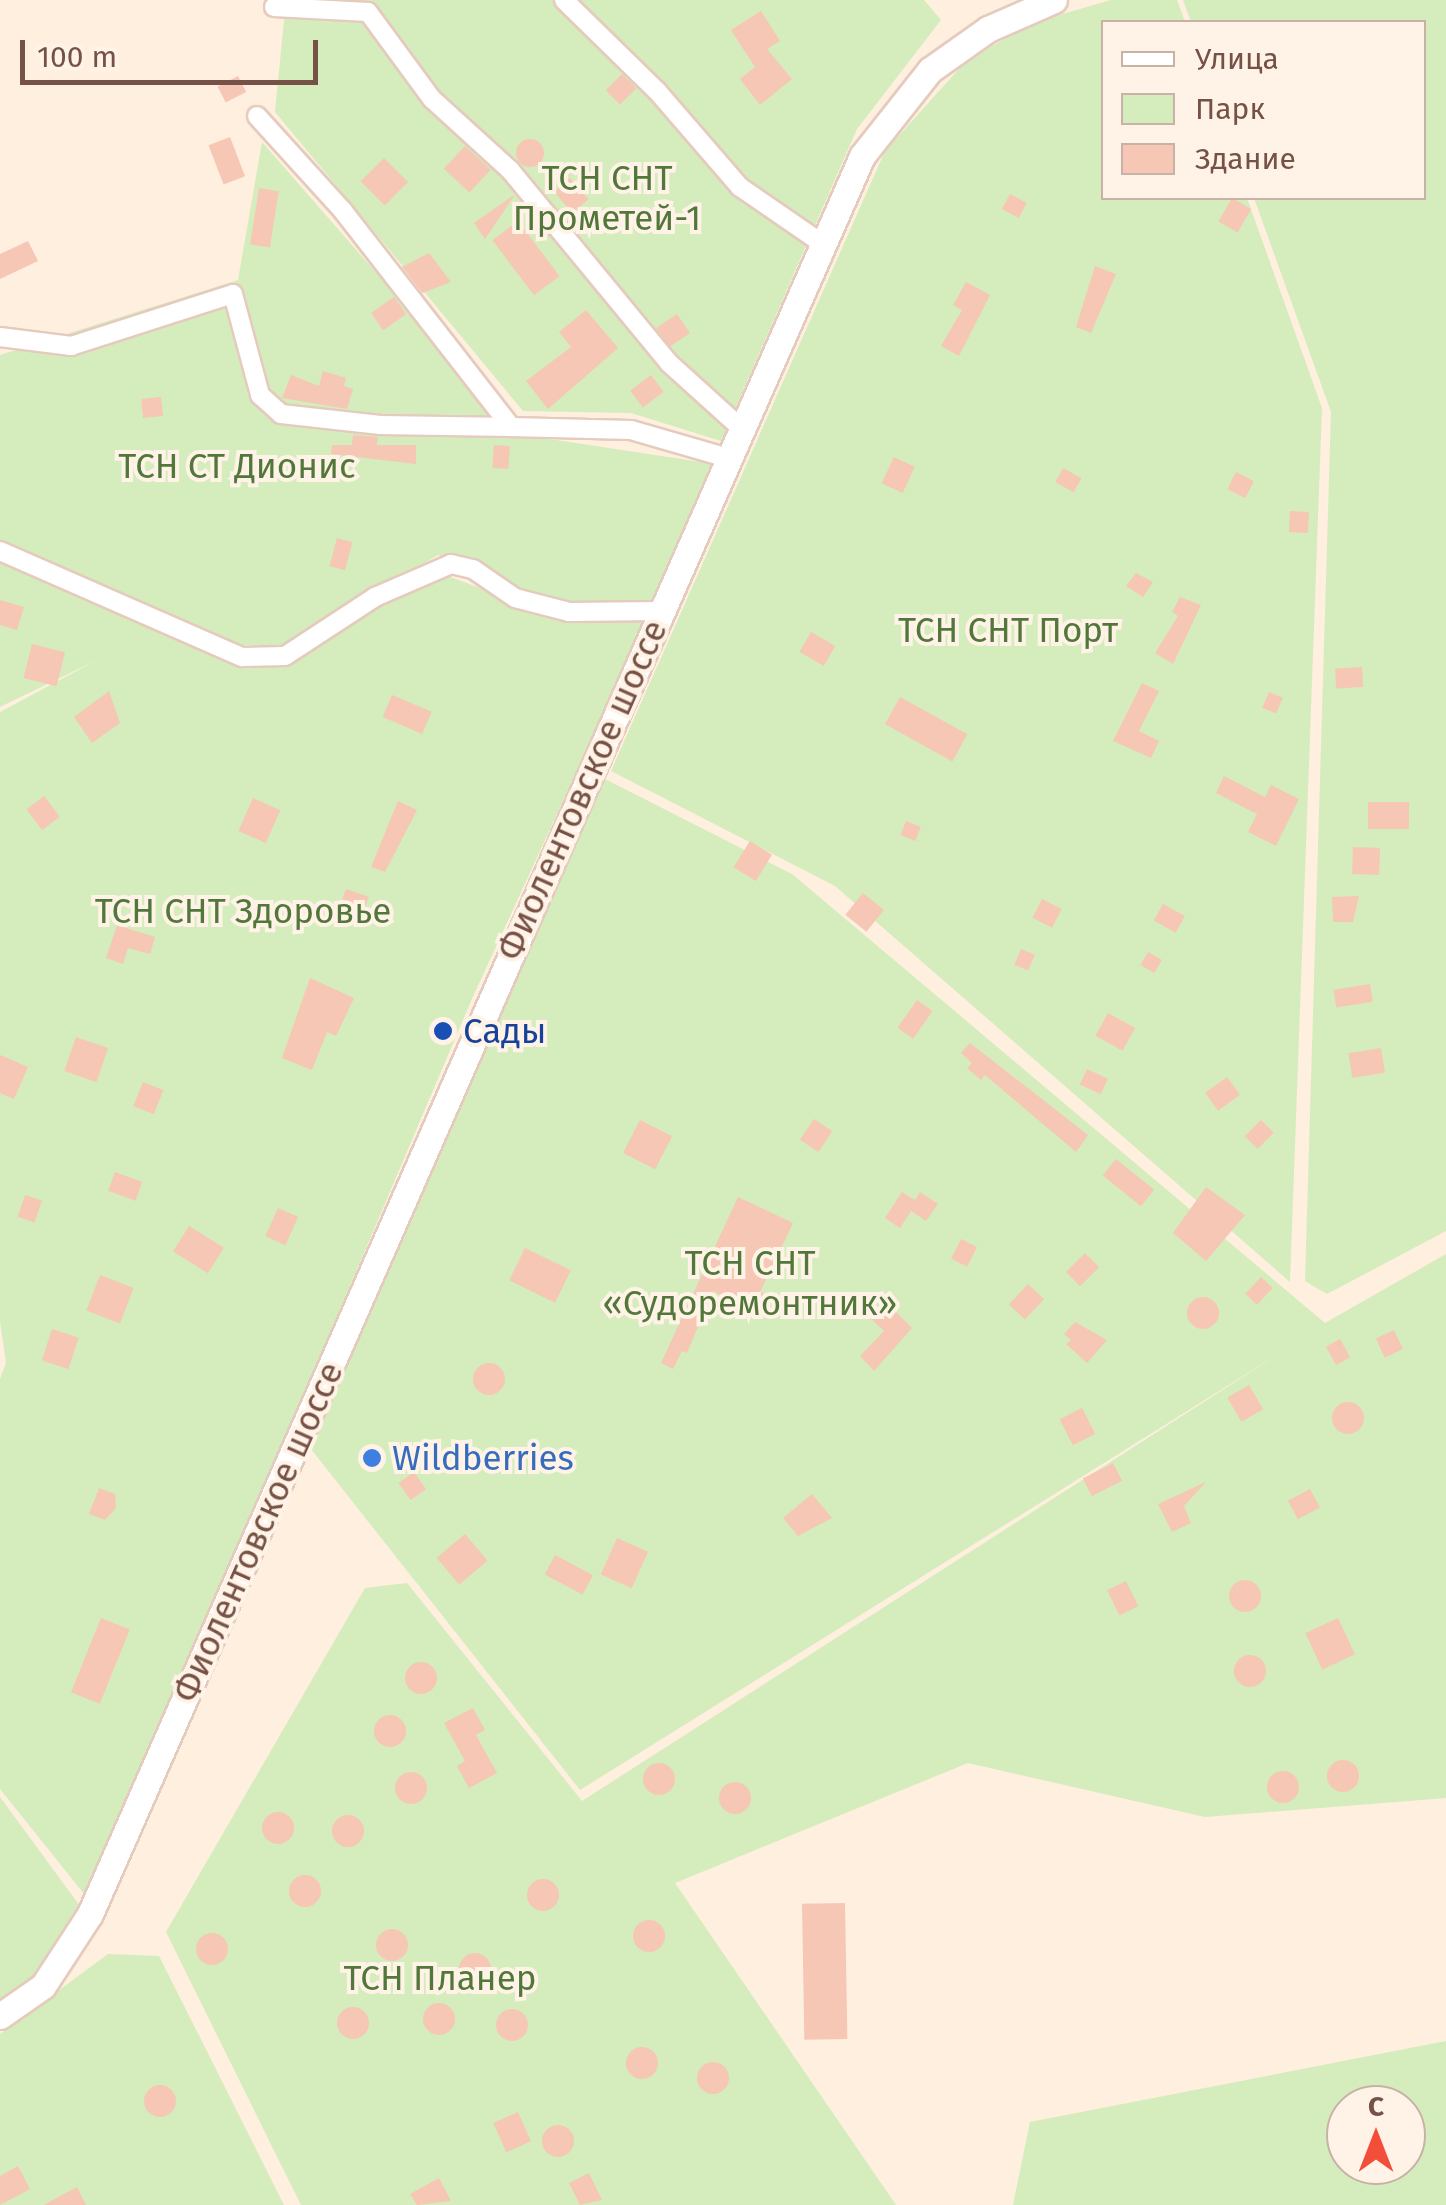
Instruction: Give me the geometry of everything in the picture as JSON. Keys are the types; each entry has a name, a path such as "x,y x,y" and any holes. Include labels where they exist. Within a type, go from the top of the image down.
{"main road":[{"name":"Фиолентовское шоссе","path":"0,2016 43,1986 90,1914 862,156 930,70 988,29 1054,0"}],"street":[{"path":"564,0 658,91 740,188 823,244"},
{"path":"274,8 368,12 432,98 510,170 669,364 741,428"},
{"path":"257,116 344,211 511,427"},
{"path":"0,337 71,346 232,294 260,395 281,414 380,426 631,430 728,458"},
{"path":"0,550 242,657 285,656 374,598 450,564 473,568 515,598 569,612 660,611"}],"green space":[{"name":"ТСН СНТ Прометей-1","path":"286,0 924,0 941,20 857,129 721,441 631,413 523,411 275,112"},
{"name":"ТСН СНТ Порт","path":"1111,0 1177,0 1184,20 1101,20 1101,200 1248,200 1322,408 1290,1282 835,886 611,771 885,151 966,61 1032,23"},
{"path":"1183,0 1446,0 1446,1231 1327,1294 1305,1281 1331,412 1255,200 1426,200 1426,20 1190,20"},
{"name":"ТСН СНТ Здоровье","path":"262,142 517,434 714,464 650,605 578,612 438,555 279,647 178,641 257,667 293,659 399,594 448,576 567,621 649,614 471,1001 89,1900 0,1789 0,1379 6,1363 0,1321 0,712 97,660 0,707 0,355 238,280"},
{"path":"603,778 792,874 1325,1323 1446,1254 1446,1798 1205,1817 968,1763 675,1883 896,2205 301,2205 166,1932 365,1588 407,1583 582,1801 1277,1355 580,1790 307,1444"},
{"path":"0,1797 80,1906 27,1989 0,2004"},
{"path":"108,1954 159,1956 284,2205 0,2205 0,2034"},
{"path":"1446,2041 1446,2205 1013,2205 1030,2122"}],"building":[{"path":"761,11 780,41 767,49 792,79 760,105 740,79 755,67 731,30"},
{"path":"622,74 636,88 620,104 606,90"},
{"path":"238,76 246,92 226,102 218,86"},
{"path":"230,137 245,176 224,184 209,145"},
{"path":"530,139 540,143 544,153 540,163 530,167 520,163 516,153 520,143"},
{"path":"465,146 491,170 469,193 444,169"},
{"path":"384,158 408,182 385,205 361,181"},
{"path":"570,178 588,199 573,213 554,192"},
{"path":"259,188 279,191 270,247 250,244"},
{"path":"1010,194 1027,203 1019,218 1002,209"},
{"path":"514,196 485,239 474,223"},
{"path":"1231,200 1251,209 1238,232 1218,221"},
{"path":"518,221 560,276 534,295 492,240"},
{"path":"28,241 38,261 0,279 0,254"},
{"path":"429,253 451,282 422,293 402,267"},
{"path":"1095,266 1116,274 1091,333 1076,327"},
{"path":"966,282 990,295 959,356 941,346 962,310 953,305"},
{"path":"394,297 406,314 383,330 371,313"},
{"path":"586,310 618,348 548,409 526,381 571,347 559,332"},
{"path":"677,314 690,333 669,347 656,328"},
{"path":"323,371 346,378 344,386 353,389 347,409 282,398 291,375 319,386"},
{"path":"651,375 664,392 643,407 630,391"},
{"path":"161,397 163,416 143,418 141,399"},
{"path":"353,435 378,437 377,445 416,445 416,464 331,454 332,445 352,445"},
{"path":"494,445 510,446 508,469 492,468"},
{"path":"894,457 915,467 903,493 882,483"},
{"path":"1063,468 1081,478 1074,492 1055,482"},
{"path":"1236,472 1254,481 1245,498 1227,489"},
{"path":"1290,511 1309,512 1308,533 1289,532"},
{"path":"337,538 352,542 345,570 329,566"},
{"path":"1136,573 1153,582 1143,597 1126,586"},
{"path":"1180,597 1201,605 1173,664 1155,653 1178,616 1172,612"},
{"path":"0,600 24,607 17,630 0,625"},
{"path":"811,632 835,646 824,666 800,652"},
{"path":"32,644 65,652 57,686 24,678"},
{"path":"1362,667 1363,687 1336,688 1335,668"},
{"path":"1142,683 1159,691 1139,731 1159,741 1151,758 1113,741"},
{"path":"109,691 120,723 92,743 74,717"},
{"path":"1269,692 1283,698 1276,714 1262,708"},
{"path":"392,695 432,712 422,734 383,717"},
{"path":"900,697 967,734 952,761 885,724"},
{"path":"1224,776 1265,797 1271,785 1299,799 1276,846 1248,832 1257,814 1216,793"},
{"path":"44,796 60,817 42,830 26,809"},
{"path":"253,798 280,810 266,843 238,831"},
{"path":"398,801 417,810 385,872 371,867"},
{"path":"1368,802 1409,802 1409,829 1368,829"},
{"path":"906,821 921,827 915,841 900,835"},
{"path":"750,841 772,855 756,881 734,867"},
{"path":"1353,847 1380,848 1379,875 1352,874"},
{"path":"346,889 369,897 361,920 338,912"},
{"path":"863,893 884,910 866,932 845,915"},
{"path":"1359,896 1353,922 1333,922 1332,897"},
{"path":"1042,899 1062,909 1052,928 1032,918"},
{"path":"1163,904 1185,916 1176,933 1154,921"},
{"path":"117,925 155,937 150,954 128,948 123,964 106,958"},
{"path":"1021,949 1035,955 1028,971 1014,965"},
{"path":"1148,952 1162,960 1154,973 1140,965"},
{"path":"310,978 354,998 336,1036 327,1032 312,1070 282,1058"},
{"path":"1370,984 1373,1002 1336,1008 1333,990"},
{"path":"917,1000 933,1011 913,1039 897,1028"},
{"path":"1108,1013 1135,1028 1123,1051 1095,1036"},
{"path":"76,1037 108,1048 96,1082 64,1071"},
{"path":"970,1043 1088,1135 1076,1152 985,1075 981,1080 967,1068 972,1063 961,1053"},
{"path":"1381,1048 1385,1073 1352,1078 1348,1053"},
{"path":"0,1055 28,1067 14,1099 0,1093"},
{"path":"1087,1069 1108,1079 1101,1094 1080,1084"},
{"path":"1227,1077 1240,1095 1218,1111 1205,1093"},
{"path":"143,1082 163,1090 154,1114 133,1106"},
{"path":"814,1119 832,1131 818,1152 800,1140"},
{"path":"640,1120 672,1136 655,1169 623,1153"},
{"path":"1261,1120 1274,1133 1257,1149 1245,1136"},
{"path":"1116,1159 1154,1190 1141,1206 1103,1175"},
{"path":"115,1172 142,1182 135,1201 108,1191"},
{"path":"1206,1187 1245,1215 1206,1261 1173,1233"},
{"path":"902,1192 915,1200 920,1192 938,1204 926,1221 911,1211 900,1228 885,1218"},
{"path":"25,1195 42,1201 35,1223 18,1217"},
{"path":"738,1197 793,1223 760,1292 773,1299 764,1317 713,1291 687,1353 682,1351 673,1369 661,1363"},
{"path":"278,1208 298,1217 285,1245 265,1236"},
{"path":"189,1226 224,1248 208,1273 173,1251"},
{"path":"961,1239 977,1247 967,1267 951,1259"},
{"path":"525,1248 571,1270 555,1303 509,1280"},
{"path":"1085,1253 1099,1267 1080,1286 1066,1272"},
{"path":"100,1275 134,1288 120,1323 86,1310"},
{"path":"1261,1277 1273,1288 1257,1305 1245,1294"},
{"path":"1028,1284 1044,1299 1025,1319 1009,1304"},
{"path":"1203,1297 1214,1302 1219,1313 1214,1324 1203,1329 1192,1324 1187,1313 1192,1302"},
{"path":"885,1301 912,1328 874,1371 860,1356 884,1331 869,1317"},
{"path":"1075,1322 1107,1340 1087,1363 1066,1344 1071,1340 1064,1334"},
{"path":"52,1329 79,1338 68,1369 42,1360"},
{"path":"1394,1330 1403,1349 1385,1357 1376,1338"},
{"path":"1340,1339 1350,1357 1336,1365 1326,1347"},
{"path":"489,1363 500,1368 505,1379 500,1390 489,1395 478,1390 473,1379 478,1368"},
{"path":"1249,1385 1263,1409 1241,1422 1227,1398"},
{"path":"1348,1402 1359,1407 1364,1418 1359,1429 1348,1434 1337,1429 1332,1418 1337,1407"},
{"path":"1082,1408 1095,1434 1073,1445 1060,1419"},
{"path":"1113,1463 1122,1481 1092,1496 1083,1478"},
{"path":"414,1472 426,1489 410,1500 398,1483"},
{"path":"1206,1482 1184,1506 1191,1523 1172,1532 1158,1504"},
{"path":"99,1488 115,1494 116,1508 105,1520 89,1514"},
{"path":"1310,1489 1320,1508 1298,1519 1288,1501"},
{"path":"812,1494 832,1518 798,1536 783,1518"},
{"path":"465,1534 487,1561 459,1585 437,1558"},
{"path":"617,1538 648,1552 632,1588 601,1575"},
{"path":"555,1555 593,1575 583,1595 545,1574"},
{"path":"1245,1580 1256,1585 1261,1596 1256,1607 1245,1612 1234,1607 1229,1596 1234,1585"},
{"path":"1126,1581 1138,1606 1119,1615 1107,1590"},
{"path":"101,1618 130,1630 100,1704 71,1692"},
{"path":"1338,1618 1355,1654 1322,1669 1305,1633"},
{"path":"1250,1655 1261,1660 1266,1671 1261,1682 1250,1687 1239,1682 1234,1671 1239,1660"},
{"path":"421,1662 432,1667 437,1678 432,1689 421,1694 410,1689 405,1678 410,1667"},
{"path":"473,1708 485,1730 476,1735 497,1773 469,1788 457,1766 465,1761 444,1723"},
{"path":"390,1715 401,1720 406,1731 401,1742 390,1747 379,1742 374,1731 379,1720"},
{"path":"1343,1760 1354,1765 1359,1776 1354,1787 1343,1792 1332,1787 1327,1776 1332,1765"},
{"path":"659,1763 670,1768 675,1779 670,1790 659,1795 648,1790 643,1779 648,1768"},
{"path":"1283,1771 1294,1776 1299,1787 1294,1798 1283,1803 1272,1798 1267,1787 1272,1776"},
{"path":"411,1772 422,1777 427,1788 422,1799 411,1804 400,1799 395,1788 400,1777"},
{"path":"735,1782 746,1787 751,1798 746,1809 735,1814 724,1809 719,1798 724,1787"},
{"path":"278,1812 289,1817 294,1828 289,1839 278,1844 267,1839 262,1828 267,1817"},
{"path":"348,1815 359,1820 364,1831 359,1842 348,1847 337,1842 332,1831 337,1820"},
{"path":"305,1875 316,1880 321,1891 316,1902 305,1907 294,1902 289,1891 294,1880"},
{"path":"543,1879 554,1884 559,1895 554,1906 543,1911 532,1906 527,1895 532,1884"},
{"path":"845,1903 847,2039 804,2040 802,1904"},
{"path":"649,1920 660,1925 665,1936 660,1947 649,1952 638,1947 633,1936 638,1925"},
{"path":"392,1929 403,1934 408,1945 403,1956 392,1961 381,1956 376,1945 381,1934"},
{"path":"212,1933 223,1938 228,1949 223,1960 212,1965 201,1960 196,1949 201,1938"},
{"path":"475,1953 486,1958 491,1969 486,1980 475,1985 464,1980 459,1969 464,1958"},
{"path":"439,2003 450,2008 455,2019 450,2030 439,2035 428,2030 423,2019 428,2008"},
{"path":"353,2007 364,2012 369,2023 364,2034 353,2039 342,2034 337,2023 342,2012"},
{"path":"512,2009 523,2014 528,2025 523,2036 512,2041 501,2036 496,2025 501,2014"},
{"path":"642,2047 653,2052 658,2063 653,2074 642,2079 631,2074 626,2063 631,2052"},
{"path":"713,2062 724,2067 729,2078 724,2089 713,2094 702,2089 697,2078 702,2067"},
{"path":"160,2085 171,2090 176,2101 171,2112 160,2117 149,2112 144,2101 149,2090"},
{"path":"518,2112 531,2141 506,2152 493,2123"},
{"path":"558,2125 569,2130 574,2141 569,2152 558,2157 547,2152 542,2141 547,2130"},
{"path":"18,2166 30,2189 0,2205 0,2176"},
{"path":"589,2173 602,2200 580,2205 569,2183"},
{"path":"439,2178 451,2201 417,2205 410,2194"},
{"path":"77,2187 86,2205 44,2205"}],"place":[{"name":"Сады","path":"443,1031"},
{"name":"Wildberries","path":"372,1458"}],"park label":[{"name":"ТСН СТ Дионис","path":"237,466"},
{"name":"ТСН СНТ «Судоремонтник»","path":"750,1283"},
{"name":"ТСН Планер","path":"440,1978"}]}
